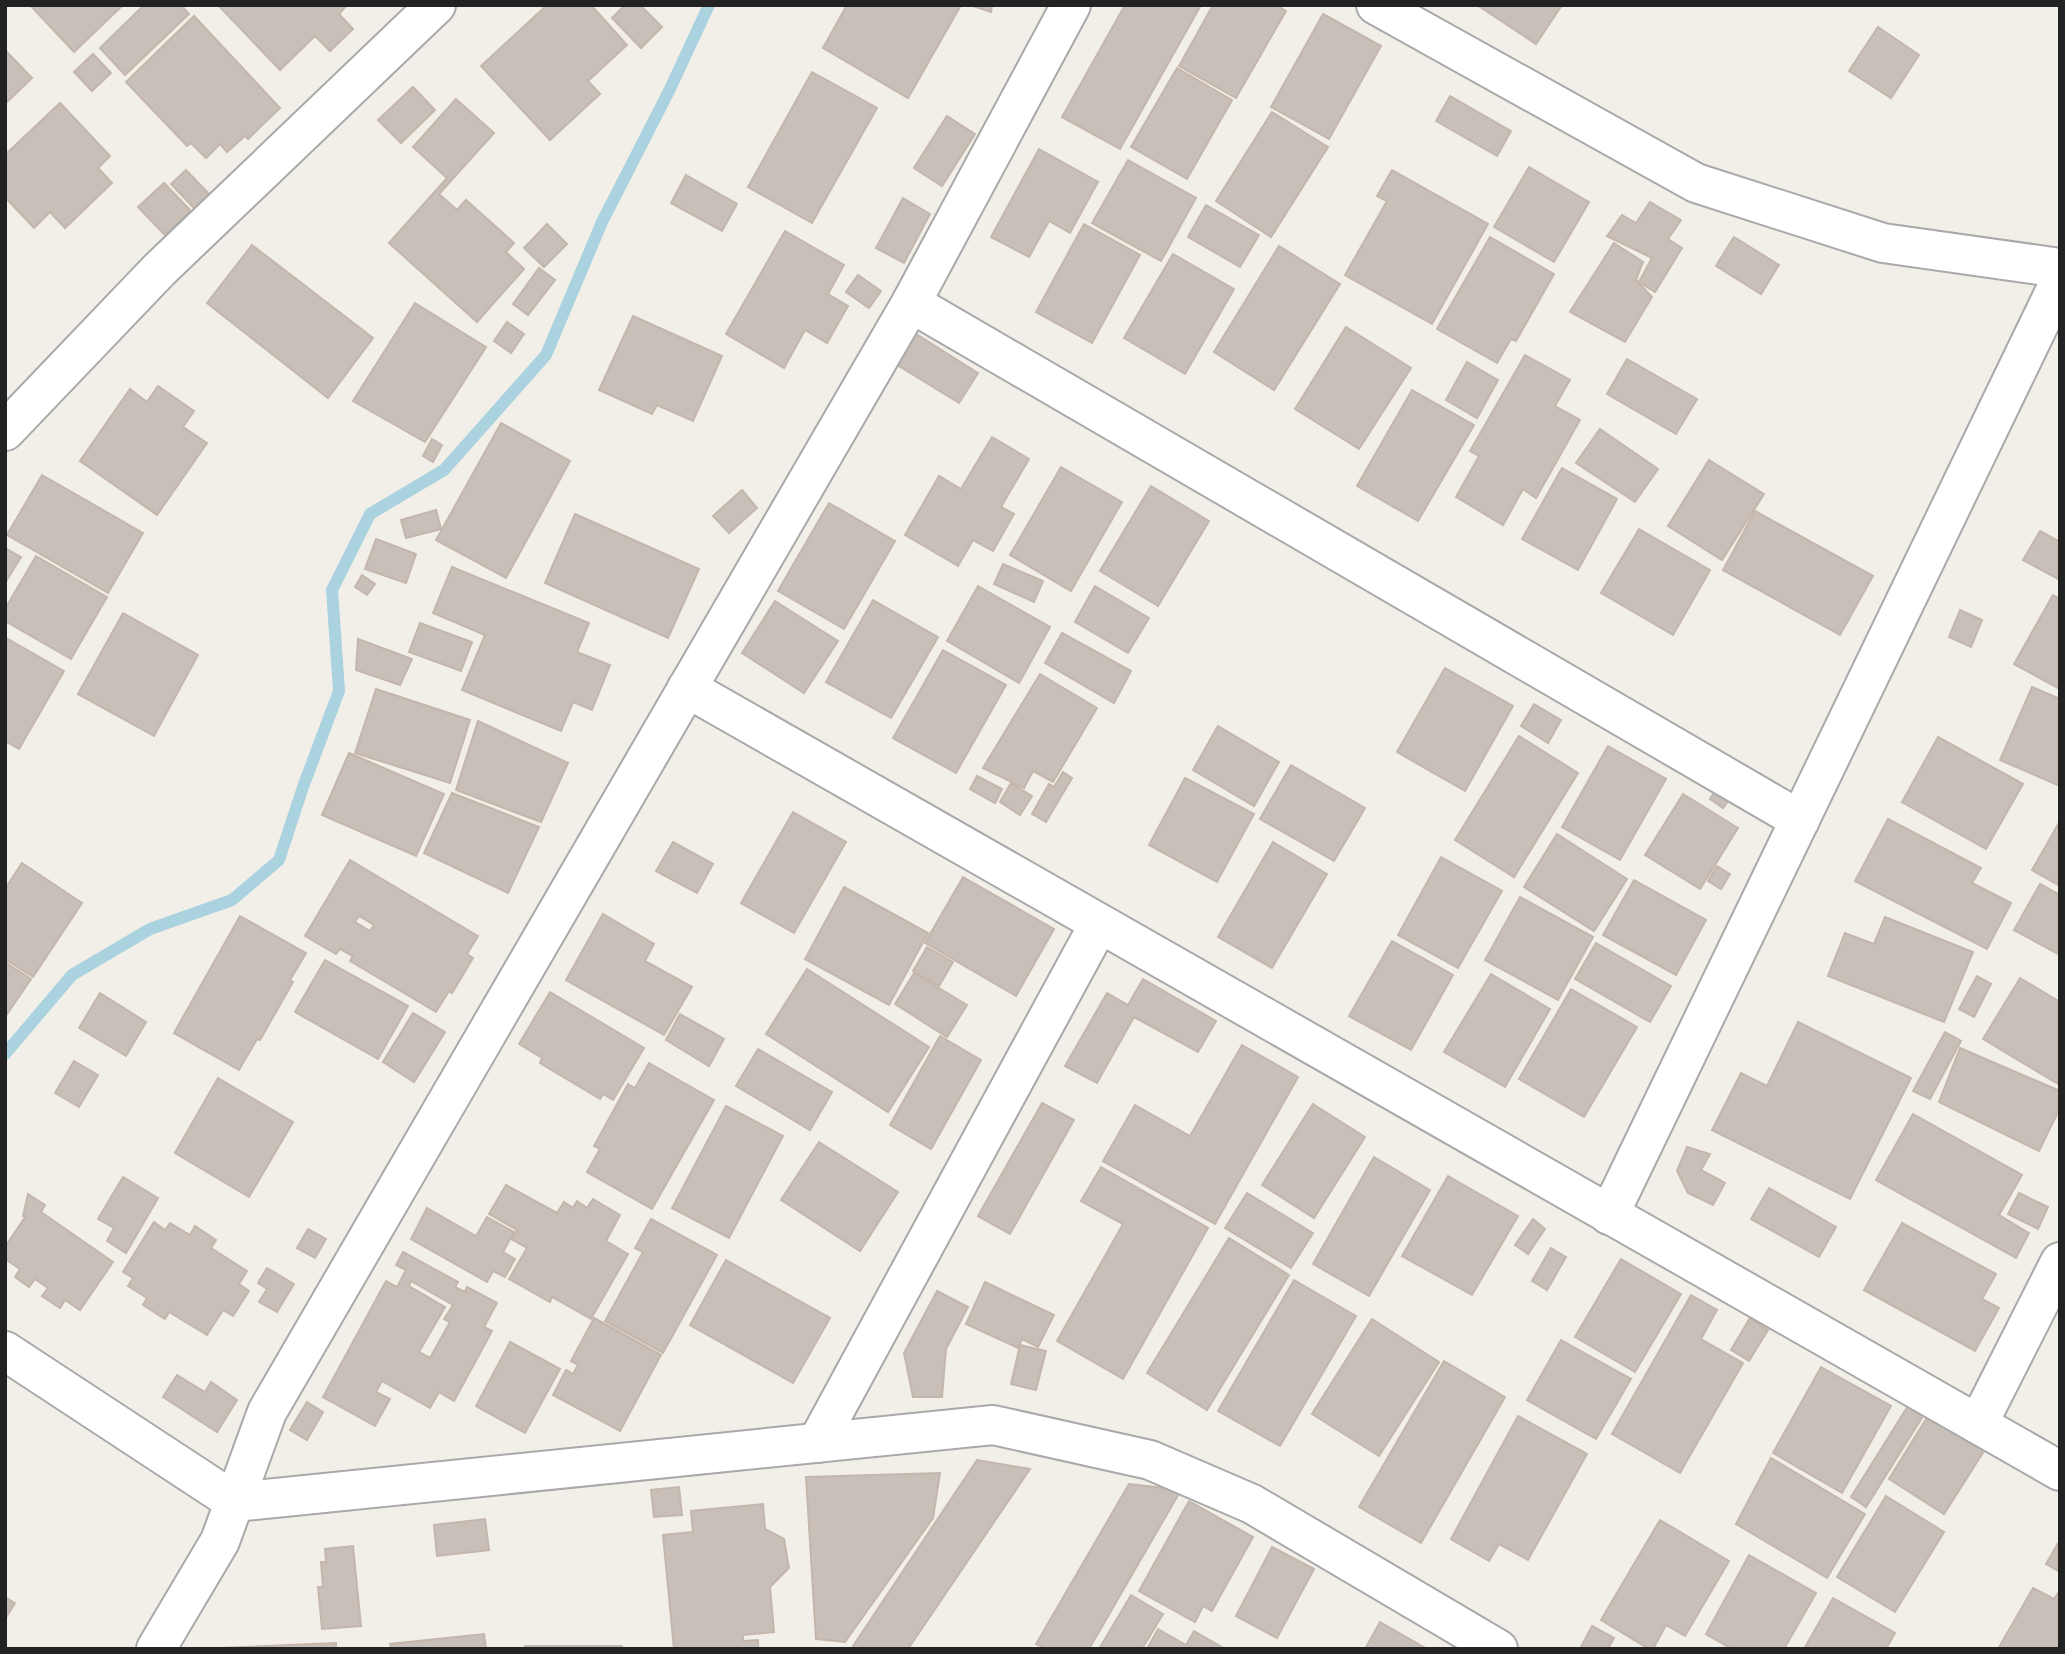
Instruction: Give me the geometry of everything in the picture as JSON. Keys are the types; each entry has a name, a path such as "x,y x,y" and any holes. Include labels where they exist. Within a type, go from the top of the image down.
{"street":[{"path":"5,431 159,270 436,5"},
{"path":"156,1649 220,1541 267,1412 911,303 1071,5"},
{"path":"1376,5 1696,183 1884,243 2060,268"},
{"path":"1609,1215 2060,281"},
{"path":"911,303 1800,820"},
{"path":"687,688 2060,1471"},
{"path":"817,1443 1099,924"},
{"path":"1978,1424 2060,1262"},
{"path":"5,1351 234,1502 993,1425 1150,1460 1252,1504 1498,1649"}],"building":[{"path":"30,5 123,5 74,52"},
{"path":"144,5 181,5 189,14 125,75 100,48"},
{"path":"218,5 347,5 339,14 353,29 330,51 315,36 280,70"},
{"path":"547,5 591,5 627,45 588,81 600,94 550,140 481,66"},
{"path":"625,5 640,5 662,27 641,48 612,18"},
{"path":"847,5 961,5 908,98 823,48"},
{"path":"970,5 992,5 991,12"},
{"path":"1125,5 1201,5 1120,149 1062,117"},
{"path":"1213,5 1276,5 1286,11 1236,98 1179,66"},
{"path":"1477,5 1562,5 1536,44"},
{"path":"1323,14 1381,46 1329,139 1271,107"},
{"path":"194,16 280,108 248,139 245,136 227,152 220,144 206,158 191,143 187,146 126,82"},
{"path":"1878,27 1919,55 1891,98 1849,71"},
{"path":"5,50 32,78 5,104"},
{"path":"93,54 111,73 92,91 74,72"},
{"path":"1177,68 1232,100 1187,179 1131,147"},
{"path":"812,72 877,108 812,223 748,187"},
{"path":"413,87 435,110 401,143 378,120"},
{"path":"1450,96 1511,131 1497,156 1436,121"},
{"path":"456,99 494,133 439,194 457,210 466,200 514,243 506,252 524,269 477,322 389,243 447,178 413,147"},
{"path":"60,103 110,156 98,168 112,183 65,228 50,212 34,228 5,197 5,155"},
{"path":"1272,112 1328,147 1271,237 1216,201"},
{"path":"947,116 975,134 942,186 914,168"},
{"path":"1039,149 1098,182 1070,233 1049,221 1029,257 991,237"},
{"path":"1128,160 1196,198 1161,261 1092,223"},
{"path":"1529,167 1589,202 1554,262 1494,227"},
{"path":"186,170 211,196 196,210 171,184"},
{"path":"1392,170 1488,224 1432,324 1345,275 1387,201 1377,196"},
{"path":"686,175 737,204 722,231 671,203"},
{"path":"164,183 191,211 165,235 138,207"},
{"path":"903,198 930,214 904,263 876,248"},
{"path":"1650,202 1681,220 1668,239 1682,248 1655,292 1639,282 1652,258 1607,236 1622,215 1636,223"},
{"path":"1206,205 1259,235 1240,267 1188,237"},
{"path":"547,224 567,244 544,267 524,248"},
{"path":"1084,224 1140,255 1092,343 1036,312"},
{"path":"785,231 844,265 828,294 848,306 827,343 805,330 784,368 726,334"},
{"path":"1490,237 1554,274 1516,341 1511,339 1497,363 1437,329"},
{"path":"1734,237 1779,265 1761,294 1716,266"},
{"path":"1614,243 1643,262 1636,280 1652,297 1625,342 1570,312"},
{"path":"252,245 373,338 328,398 207,303"},
{"path":"1279,246 1340,284 1274,390 1214,352"},
{"path":"1173,254 1234,289 1185,374 1124,338"},
{"path":"539,268 555,280 528,315 513,304"},
{"path":"858,275 881,291 869,308 846,292"},
{"path":"415,303 486,347 425,442 353,401"},
{"path":"633,316 722,356 693,421 657,405 652,414 599,390"},
{"path":"507,322 524,334 511,353 494,341"},
{"path":"1346,327 1411,368 1359,449 1295,409"},
{"path":"913,332 978,373 959,403 894,363"},
{"path":"1525,355 1570,380 1555,406 1580,420 1536,498 1523,489 1503,525 1456,497 1479,456 1470,451"},
{"path":"1627,359 1697,399 1676,434 1607,394"},
{"path":"1467,362 1498,380 1477,418 1446,400"},
{"path":"158,386 194,411 183,427 207,443 157,515 80,461 130,389 147,402"},
{"path":"1412,390 1474,425 1418,521 1357,486"},
{"path":"501,423 570,461 506,578 436,540"},
{"path":"1600,429 1658,469 1635,502 1576,463"},
{"path":"992,437 1029,459 1001,507 1014,514 993,551 973,540 958,566 905,535 939,476 961,489"},
{"path":"432,439 442,445 433,462 423,456"},
{"path":"1709,460 1764,494 1722,560 1668,526"},
{"path":"1061,467 1122,502 1071,591 1010,555"},
{"path":"1562,468 1617,499 1578,570 1522,539"},
{"path":"42,475 143,533 108,593 7,535"},
{"path":"1151,486 1209,521 1158,606 1100,571"},
{"path":"742,490 757,508 729,533 713,516"},
{"path":"829,503 895,541 844,629 778,591"},
{"path":"436,510 441,529 406,538 401,520"},
{"path":"1755,511 1873,576 1840,635 1723,570"},
{"path":"575,514 699,569 668,638 545,583"},
{"path":"1639,529 1710,570 1673,635 1601,593"},
{"path":"2040,531 2060,542 2058,579 2023,560"},
{"path":"376,539 416,554 406,583 365,569"},
{"path":"5,548 21,557 5,583"},
{"path":"36,556 107,597 71,659 5,621 5,609"},
{"path":"1003,564 1043,581 1034,602 994,584"},
{"path":"452,567 589,623 577,652 610,665 592,710 573,702 561,731 462,690 485,635 433,613"},
{"path":"362,575 375,584 367,595 355,587"},
{"path":"978,586 1050,627 1019,683 947,641"},
{"path":"1095,586 1149,618 1128,653 1075,622"},
{"path":"2053,595 2060,599 2060,689 2014,664"},
{"path":"873,600 938,637 891,718 826,682"},
{"path":"775,601 838,641 804,693 742,653"},
{"path":"1960,610 1982,620 1971,647 1949,637"},
{"path":"123,613 198,655 154,736 78,694"},
{"path":"420,623 472,642 461,671 409,652"},
{"path":"1062,633 1131,671 1114,703 1045,663"},
{"path":"8,639 64,671 19,749 5,741 5,645"},
{"path":"358,639 412,659 400,685 356,670"},
{"path":"943,650 1006,685 956,773 893,738"},
{"path":"1445,668 1513,706 1465,791 1397,752"},
{"path":"1040,674 1097,708 1053,782 1033,771 1024,788 983,768"},
{"path":"2032,687 2060,699 2060,786 2000,760"},
{"path":"376,689 470,720 450,783 355,753"},
{"path":"1534,704 1561,720 1548,743 1521,726"},
{"path":"478,721 568,763 541,822 456,790"},
{"path":"1218,726 1279,762 1254,806 1193,770"},
{"path":"1519,736 1578,773 1514,877 1455,840"},
{"path":"1938,737 2023,784 1986,849 1902,802"},
{"path":"1608,746 1666,779 1620,860 1562,827"},
{"path":"349,753 444,794 416,856 322,815"},
{"path":"1291,765 1365,808 1334,861 1260,819"},
{"path":"1063,772 1072,778 1046,822 1032,814 1049,784 1054,787"},
{"path":"977,776 1002,789 995,803 970,789"},
{"path":"1185,778 1254,814 1217,882 1149,845"},
{"path":"1011,783 1032,796 1020,815 1000,802"},
{"path":"1717,788 1731,797 1723,808 1710,799"},
{"path":"452,793 539,827 508,893 424,853"},
{"path":"1683,794 1738,828 1700,889 1645,855"},
{"path":"793,812 846,842 794,933 741,903"},
{"path":"1888,819 1981,868 1972,883 2011,903 1987,949 1855,881"},
{"path":"2060,821 2060,886 2032,870"},
{"path":"1557,834 1627,879 1594,931 1524,887"},
{"path":"673,842 713,864 697,893 656,871"},
{"path":"1273,842 1327,874 1272,968 1218,937"},
{"path":"1441,857 1502,891 1458,968 1398,935"},
{"path":"350,860 478,936 467,954 473,958 452,993 449,991 436,1012 350,961 353,956 340,949 336,954 305,936","holes":["359,916 374,925 370,931 355,922"]},
{"path":"22,863 82,903 33,977 5,959 5,889"},
{"path":"1717,866 1730,874 1721,889 1708,881"},
{"path":"963,877 1054,929 1016,996 925,943"},
{"path":"1634,880 1706,920 1676,975 1603,935"},
{"path":"2040,884 2060,895 2060,955 2014,930"},
{"path":"844,887 928,933 889,1005 805,959"},
{"path":"1520,897 1593,937 1558,1000 1485,960"},
{"path":"603,914 654,944 645,961 692,987 664,1035 566,980"},
{"path":"240,916 306,953 260,1040 257,1039 239,1070 174,1033"},
{"path":"1885,917 1973,952 1944,1022 1828,976 1845,933 1874,944"},
{"path":"1392,941 1453,975 1411,1050 1349,1016"},
{"path":"1596,943 1671,986 1650,1022 1575,979"},
{"path":"927,947 953,962 939,986 913,971"},
{"path":"325,960 408,1006 378,1059 295,1012"},
{"path":"5,962 31,979 5,1017"},
{"path":"807,969 929,1047 888,1112 766,1034"},
{"path":"914,973 967,1005 947,1037 895,1004"},
{"path":"1491,974 1550,1009 1505,1087 1444,1052"},
{"path":"1977,976 1991,984 1974,1017 1959,1009"},
{"path":"2020,978 2060,1002 2060,1085 1983,1039"},
{"path":"1143,979 1216,1021 1198,1052 1134,1017 1097,1083 1065,1066 1107,993 1128,1005"},
{"path":"1571,989 1637,1027 1584,1117 1519,1079"},
{"path":"550,992 644,1048 613,1100 603,1094 600,1099 540,1063 542,1058 519,1044"},
{"path":"100,993 146,1022 126,1056 79,1028"},
{"path":"413,1013 445,1032 414,1082 383,1062"},
{"path":"680,1014 724,1039 709,1066 666,1040"},
{"path":"1798,1022 1911,1078 1850,1199 1712,1130 1741,1073 1767,1086"},
{"path":"1945,1032 1961,1041 1930,1099 1913,1091"},
{"path":"940,1036 981,1060 931,1149 890,1125"},
{"path":"1242,1045 1298,1077 1215,1224 1103,1161 1135,1105 1190,1136"},
{"path":"1960,1048 2060,1091 2060,1108 2039,1151 1939,1102"},
{"path":"758,1049 832,1092 810,1130 736,1086"},
{"path":"74,1061 98,1075 79,1107 55,1093"},
{"path":"649,1063 714,1100 652,1209 587,1172 600,1149 594,1146 628,1084 635,1088"},
{"path":"218,1078 293,1122 249,1197 175,1153"},
{"path":"1042,1103 1074,1120 1010,1234 978,1216"},
{"path":"1313,1104 1365,1137 1314,1218 1262,1185"},
{"path":"726,1106 783,1136 729,1238 672,1208"},
{"path":"1913,1114 2022,1175 1999,1215 2029,1233 2016,1258 1876,1180"},
{"path":"819,1142 898,1192 860,1251 781,1200"},
{"path":"1687,1147 1710,1154 1701,1170 1725,1183 1713,1205 1688,1193 1677,1171"},
{"path":"1374,1157 1430,1190 1369,1296 1313,1264"},
{"path":"1101,1167 1208,1228 1123,1379 1057,1341 1123,1224 1081,1201"},
{"path":"1448,1176 1518,1216 1472,1295 1402,1256"},
{"path":"123,1177 158,1198 126,1253 107,1241 114,1228 98,1219"},
{"path":"506,1185 557,1213 564,1202 573,1208 577,1201 587,1208 593,1199 620,1215 606,1241 628,1254 591,1319 552,1297 550,1302 509,1279 527,1248 511,1239 517,1230 489,1214"},
{"path":"1769,1188 1836,1227 1819,1257 1751,1219"},
{"path":"1247,1193 1313,1233 1291,1268 1225,1228"},
{"path":"2019,1193 2048,1207 2038,1229 2008,1214"},
{"path":"28,1194 45,1205 41,1212 113,1262 80,1310 65,1300 60,1308 42,1296 48,1288 35,1279 29,1287 15,1277 20,1269 5,1259 5,1247 25,1217 23,1216"},
{"path":"427,1208 476,1236 487,1217 514,1232 503,1252 515,1259 505,1277 493,1271 487,1282 411,1239"},
{"path":"651,1219 717,1255 663,1353 605,1321 643,1252 635,1248"},
{"path":"1533,1219 1545,1229 1528,1254 1515,1245"},
{"path":"154,1222 165,1230 170,1223 190,1235 195,1226 216,1240 211,1248 247,1271 239,1284 249,1291 233,1316 223,1310 207,1335 169,1312 165,1319 143,1305 147,1298 128,1286 133,1278 123,1272"},
{"path":"1902,1223 1996,1274 1982,1299 1999,1308 1975,1351 1864,1290"},
{"path":"308,1229 326,1239 315,1258 297,1248"},
{"path":"1229,1238 1289,1275 1207,1410 1147,1373"},
{"path":"1551,1248 1566,1257 1547,1290 1532,1281"},
{"path":"403,1252 458,1282 455,1287 465,1292 467,1287 497,1303 484,1327 492,1331 454,1401 439,1392 430,1408 382,1381 376,1392 390,1399 375,1426 323,1397 386,1281 397,1287 406,1270 396,1265","holes":["411,1281 453,1305 444,1319 450,1322 430,1358 419,1352 445,1307 409,1286"]},
{"path":"1621,1259 1681,1294 1635,1372 1575,1337"},
{"path":"726,1260 830,1318 793,1383 690,1325"},
{"path":"267,1268 294,1284 277,1312 259,1302 267,1289 258,1283"},
{"path":"1294,1280 1356,1316 1280,1446 1218,1411"},
{"path":"985,1282 1054,1315 1038,1347 1022,1339 1018,1348 966,1324"},
{"path":"937,1291 968,1307 946,1349 942,1397 913,1397 904,1353"},
{"path":"1691,1295 1717,1310 1701,1339 1743,1363 1680,1473 1612,1434"},
{"path":"594,1318 661,1355 620,1431 553,1395 566,1370 573,1374 578,1365 571,1361"},
{"path":"1750,1318 1768,1330 1749,1361 1731,1350"},
{"path":"1372,1319 1439,1362 1379,1456 1312,1414"},
{"path":"1561,1340 1631,1379 1596,1439 1527,1400"},
{"path":"510,1342 560,1369 525,1433 476,1406"},
{"path":"1020,1345 1046,1351 1036,1390 1011,1384"},
{"path":"1444,1361 1505,1397 1421,1543 1359,1507"},
{"path":"1821,1367 1891,1406 1842,1493 1773,1453"},
{"path":"177,1375 205,1392 211,1382 237,1400 217,1432 163,1397"},
{"path":"307,1402 323,1412 307,1440 290,1430"},
{"path":"1908,1406 1923,1416 1866,1507 1851,1497"},
{"path":"1518,1416 1587,1454 1528,1560 1499,1544 1489,1561 1451,1539"},
{"path":"1928,1416 1984,1451 1944,1514 1889,1479"},
{"path":"1771,1458 1865,1514 1827,1578 1736,1524"},
{"path":"977,1460 1030,1469 908,1649 856,1649 853,1646"},
{"path":"940,1473 933,1518 845,1642 816,1639 806,1477"},
{"path":"1129,1484 1181,1490 1089,1649 1047,1649 1036,1644"},
{"path":"679,1487 682,1515 654,1517 651,1490"},
{"path":"1886,1496 1944,1532 1895,1612 1837,1577"},
{"path":"1189,1501 1253,1537 1212,1611 1203,1606 1195,1622 1139,1591"},
{"path":"763,1504 765,1529 784,1539 789,1568 770,1587 774,1632 743,1635 743,1641 758,1640 758,1649 674,1649 663,1535 693,1532 691,1511"},
{"path":"485,1519 489,1550 437,1556 434,1525"},
{"path":"1660,1520 1729,1561 1685,1636 1666,1625 1653,1649 1649,1649 1601,1620"},
{"path":"2060,1540 2060,1572 2046,1564"},
{"path":"353,1546 361,1626 322,1629 318,1587 323,1587 321,1562 326,1562 325,1549"},
{"path":"1272,1547 1314,1569 1277,1638 1236,1616"},
{"path":"1749,1555 1816,1593 1784,1649 1732,1649 1706,1634"},
{"path":"2033,1588 2054,1599 2060,1590 2060,1649 1998,1649"},
{"path":"1131,1595 1163,1614 1142,1649 1099,1649"},
{"path":"5,1597 15,1603 5,1619"},
{"path":"1833,1598 1895,1633 1886,1649 1804,1649"},
{"path":"1380,1622 1427,1649 1365,1649"},
{"path":"1592,1626 1614,1638 1608,1649 1580,1649"},
{"path":"1158,1629 1186,1645 1194,1631 1225,1649 1147,1649"},
{"path":"484,1634 486,1649 391,1649 390,1644"},
{"path":"336,1643 336,1649 195,1649"},
{"path":"525,1646 622,1646 623,1649 525,1649"}],"waterway":[{"path":"5,1054 72,975 150,929 232,900 279,860 339,691 332,590 370,514 444,470 546,355 602,222 669,91 709,5"}]}
